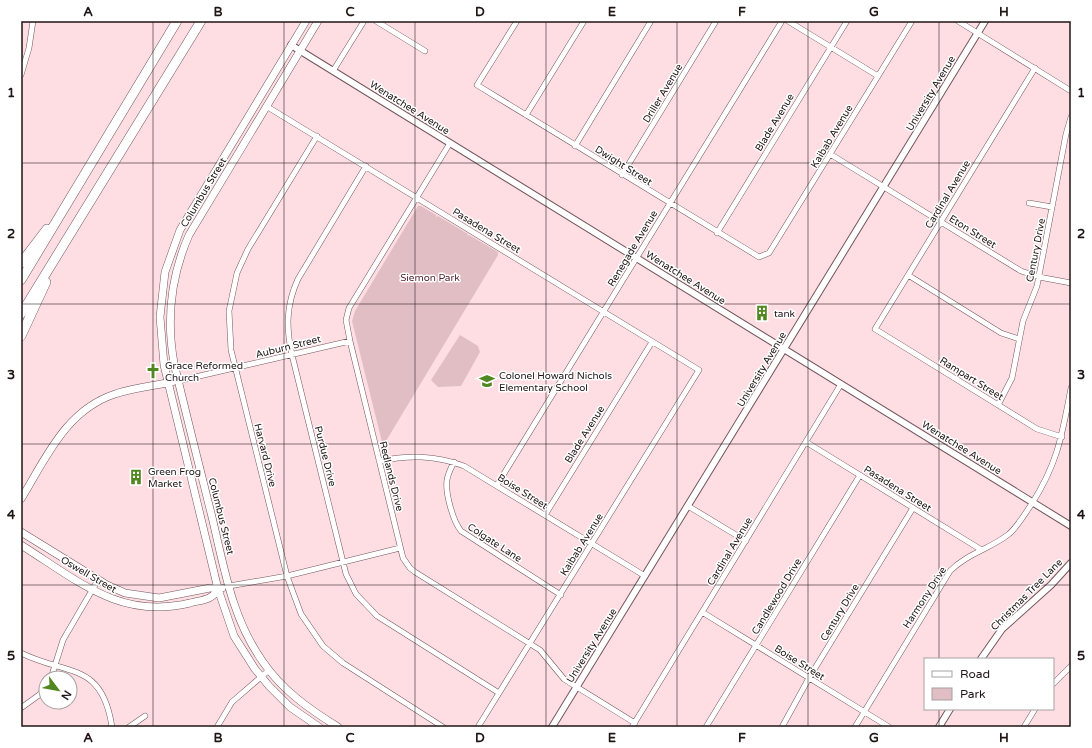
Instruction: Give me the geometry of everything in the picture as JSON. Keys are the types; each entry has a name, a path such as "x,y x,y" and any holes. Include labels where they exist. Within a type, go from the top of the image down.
{"highway":[{"path":"21,280 177,21"},
{"path":"21,314 201,21"},
{"path":"21,263 42,235 63,212"},
{"path":"21,336 61,248"}],"main road":[{"name":"Columbus Street","path":"306,21 187,217 174,244 164,280 160,317 162,350 168,383 218,589 234,636 261,676 290,707 319,727"},
{"name":"Columbus Street","path":"318,21 196,222 179,261 172,289 170,317 172,349 178,381 228,586 244,631 269,670 297,699 338,727"},
{"name":"Auburn Street","path":"21,499 63,431 86,409 116,394 178,381"},
{"name":"Oswell Street","path":"21,532 98,580 126,593 147,597 170,597 210,588 218,589 228,586"},
{"name":"Oswell Street","path":"21,546 92,589 121,603 154,608 177,606 212,598 218,589"}],"street":[{"path":"21,75 29,48 33,21"},
{"path":"333,71 364,21"},
{"path":"376,21 425,51"},
{"name":"Dwight Street","path":"516,21 477,85 755,256 763,257"},
{"path":"526,116 584,21"},
{"path":"575,146 651,21"},
{"name":"Driller Avenue","path":"622,175 716,21"},
{"name":"Renegade Avenue","path":"497,485 782,21"},
{"path":"788,21 878,76"},
{"name":"Blade Avenue","path":"717,233 846,21"},
{"name":"Kaibab Avenue","path":"763,257 770,253 912,21"},
{"path":"958,21 1071,91"},
{"name":"University Avenue","path":"552,727 578,687 985,21"},
{"name":"Wenatchee Avenue","path":"291,46 1071,526"},
{"name":"Cardinal Avenue","path":"875,329 1035,68"},
{"name":"Pasadena Street","path":"266,106 699,370"},
{"name":"Century Drive","path":"998,405 1012,378 1023,321 1039,277 1066,134 1071,117"},
{"name":"Harvard Drive","path":"317,136 248,249 237,273 231,298 229,324 236,369 287,576 301,614 315,636 333,655 351,670 443,727"},
{"name":"Redlands Drive","path":"450,143 349,308 346,320 400,548 406,563 415,572 530,644 544,654 559,674 633,725"},
{"name":"Eton Street","path":"830,154 1021,271 1039,277 1071,283"},
{"name":"Purdue Drive","path":"366,166 294,288 287,320 292,355 343,562 356,594 376,616 499,693"},
{"path":"1029,203 1052,207"},
{"path":"908,275 1001,332 1019,339"},
{"name":"Rampart Street","path":"875,329 1037,429 1062,436"},
{"name":"Auburn Street","path":"178,381 236,369 350,341"},
{"name":"Blade Avenue","path":"545,515 652,342"},
{"name":"Kaibab Avenue","path":"478,727 699,370"},
{"name":"Cardinal Avenue","path":"633,725 841,384"},
{"name":"Harmony Drive","path":"854,727 944,579 960,562 1008,534 1021,521 1050,473 1062,436 1071,388"},
{"name":"Pasadena Street","path":"806,442 980,550"},
{"name":"Boise Street","path":"379,461 417,456 437,458 454,462 474,471 645,576"},
{"name":"Colgate Lane","path":"454,462 449,474 447,486 454,520 461,531 561,594"},
{"name":"Candlewood Drive","path":"706,727 860,475"},
{"path":"688,506 746,541"},
{"name":"Century Drive","path":"782,727 809,678 913,508"},
{"name":"Oswell Street","path":"228,586 287,576 400,548"},
{"name":"Christmas Tree Lane","path":"982,658 1002,629 1050,585 1071,563"},
{"path":"53,670 65,636 98,580"},
{"name":"Boise Street","path":"702,612 889,727"},
{"path":"21,653 81,674 94,683 108,706 112,727"},
{"path":"1054,683 1071,666"},
{"path":"217,727 232,702 269,670"},
{"path":"21,708 38,696"},
{"path":"939,727 949,710"},
{"path":"1024,727 1035,710"},
{"path":"129,727 145,716"}],"green space":[{"name":"Siemon Park","path":"418,206 421,206 436,215 436,217 438,216 468,234 467,236 469,235 498,252 498,255 383,446 352,321 355,311"},
{"path":"460,335 478,346 480,352 461,386 438,387 431,380"}],"place":[{"name":"tank","path":"762,313"},
{"name":"Grace Reformed Church","path":"153,371"},
{"name":"Colonel Howard Nichols Elementary School","path":"487,381"},
{"name":"Green Frog Market","path":"136,477"}]}
